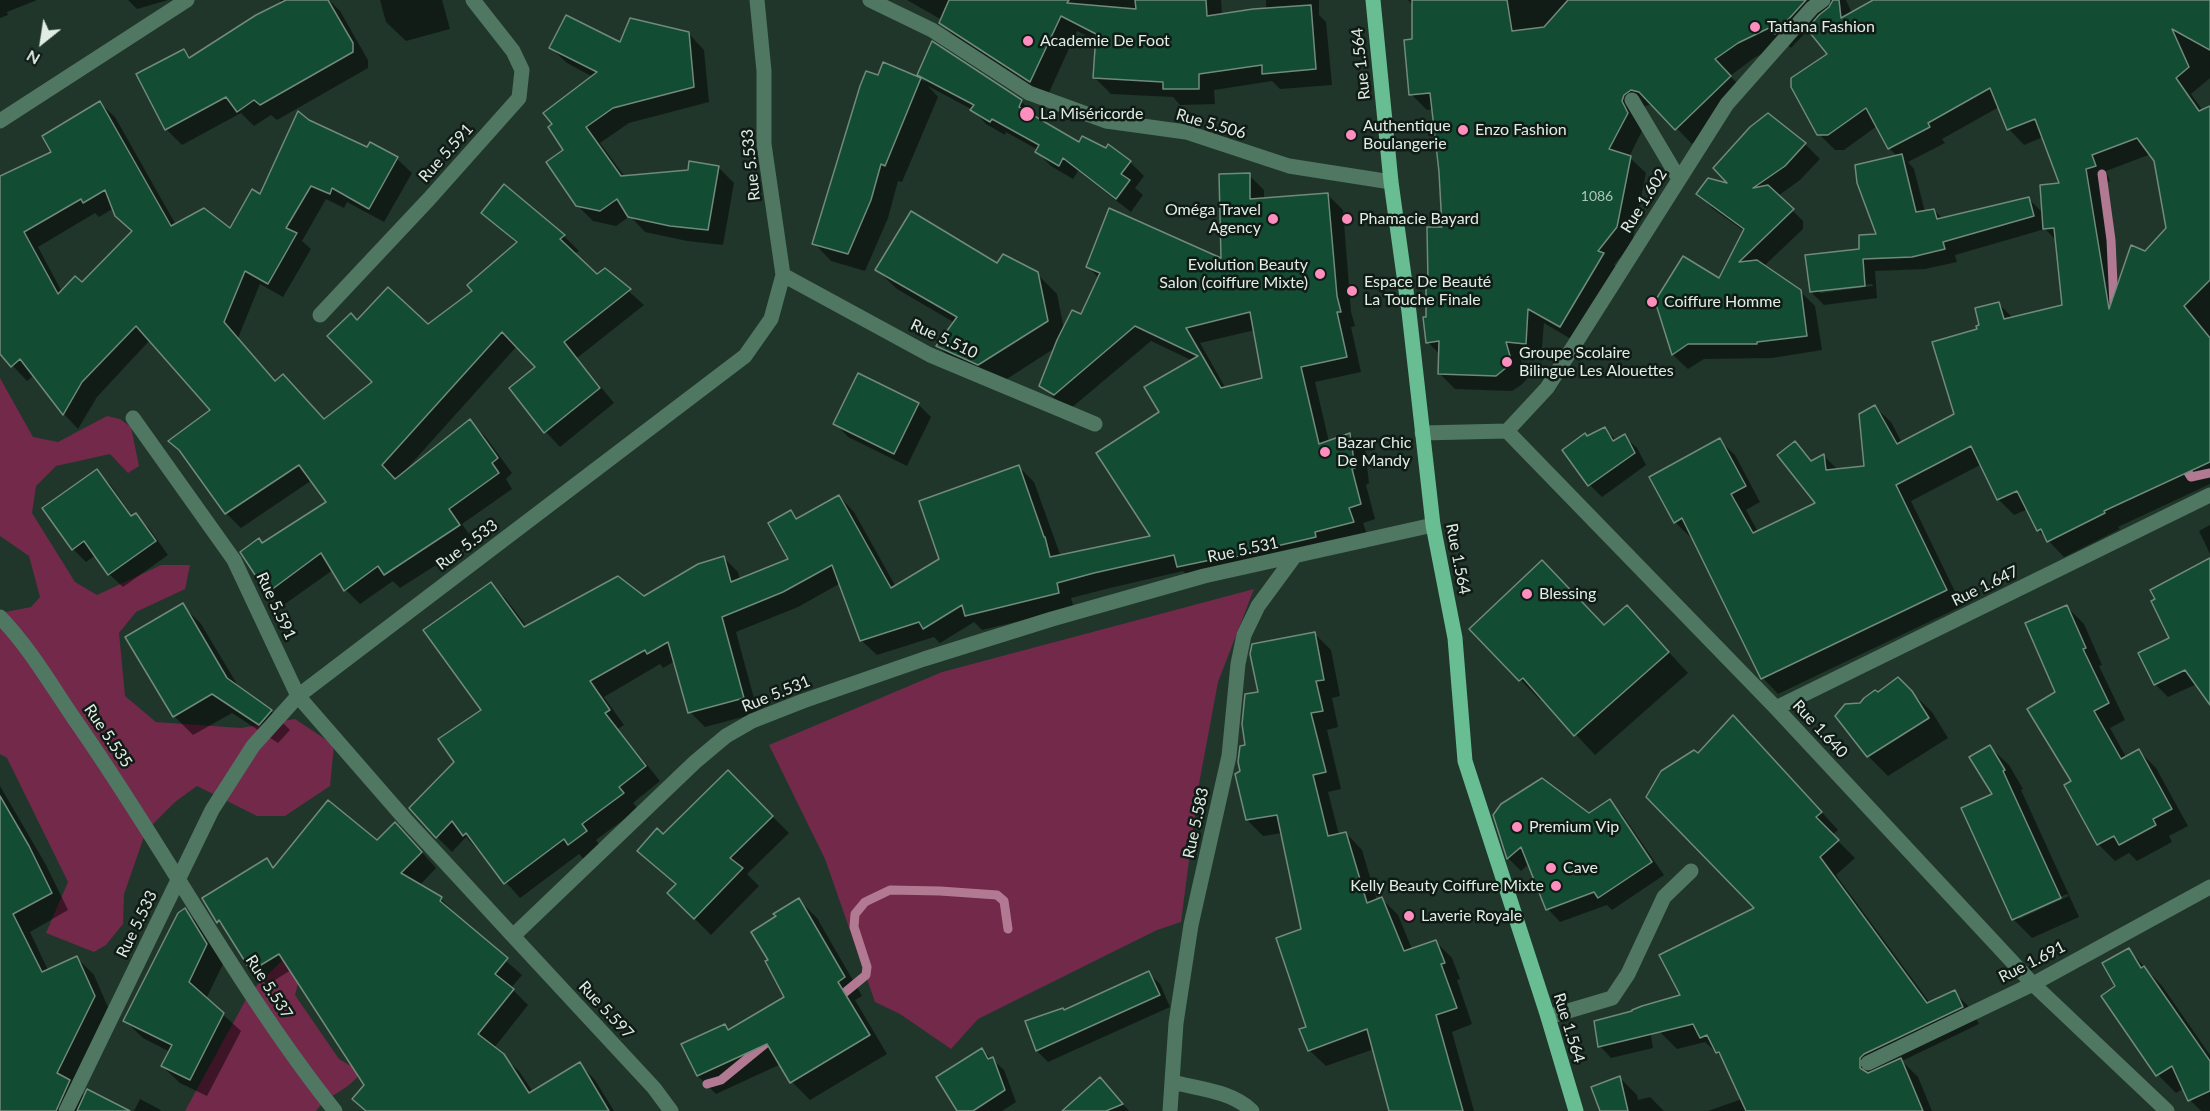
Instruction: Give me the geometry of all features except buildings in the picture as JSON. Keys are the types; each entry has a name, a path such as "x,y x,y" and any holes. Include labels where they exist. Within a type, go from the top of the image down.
{"main road":[{"name":"Rue 1.564","path":"1372,0 1391,182 1409,312 1433,525 1455,638 1465,761 1548,1017 1575,1111"}],"street":[{"path":"0,121 186,0"},
{"name":"Rue 5.591","path":"320,315 429,199 519,98 522,70 513,51 473,0"},
{"name":"Rue 5.533","path":"66,1111 213,810 253,746 298,696 745,356 771,319 783,275 764,144 765,71 757,0"},
{"name":"Rue 5.506","path":"870,0 932,30 1029,93 1106,122 1186,132 1289,166 1391,182"},
{"name":"Rue 1.602","path":"1507,431 1547,388 1727,104 1812,8 1823,0"},
{"path":"1632,100 1679,179"},
{"name":"Rue 5.510","path":"783,275 930,355 1095,424"},
{"name":"Rue 5.591","path":"133,418 234,560 298,696"},
{"path":"1422,433 1507,431"},
{"name":"Rue 1.640","path":"1507,431 1776,708 2033,984 2167,1111"},
{"name":"Rue 1.647","path":"1776,708 2210,495"},
{"name":"Rue 5.531","path":"513,936 695,762 726,736 752,721 924,659 1052,619 1203,576 1433,525"},
{"name":"Rue 5.583","path":"1170,1111 1176,1023 1191,925 1229,756 1238,664 1244,635 1258,606 1294,557"},
{"name":"Rue 5.535","path":"0,617 17,634 105,762 178,880"},
{"path":"298,696 405,819 513,936"},
{"path":"1548,1017 1612,998 1628,974 1664,897 1691,872"},
{"name":"Rue 5.537","path":"178,880 280,1036 335,1111"},
{"name":"Rue 1.691","path":"1868,1063 2033,984 2210,887"},
{"name":"Rue 5.597","path":"513,936 654,1088 670,1111"},
{"path":"1172,1082 1222,1094 1243,1102 1252,1111"}],"shaded area":[{"path":"0,378 33,437 58,442 107,416 120,419 131,427 139,466 128,473 110,454 56,466 36,486 32,513 75,582 97,595 161,565 190,565 185,589 136,612 119,633 125,696 156,722 241,728 295,719 334,745 330,786 285,816 257,816 197,786 175,802 146,831 124,894 123,924 106,945 94,952 46,933 68,882 7,758 0,754 0,613 31,607 40,597 29,556 0,536"},
{"path":"1254,589 1218,682 1199,784 1181,922 1157,930 978,1019 951,1049 900,1014 875,1002 825,859 769,745 942,672"},
{"path":"289,954 300,976 295,995 339,1059 361,1072 351,1084 327,1100 316,1111 185,1111 250,992"}],"waterway":[{"path":"2102,174 2111,240 2114,306"},
{"path":"2182,463 2191,477 2210,473"},
{"path":"835,998 866,975 867,967 854,927 855,914 865,902 890,890 997,895 1004,901 1008,929"},
{"path":"707,1084 721,1080 771,1039"}],"place":[{"name":"Tatiana Fashion","path":"1755,27"},
{"name":"Academie De Foot","path":"1028,41"},
{"name":"La Miséricorde","path":"1027,114"},
{"name":"Enzo Fashion","path":"1463,130"},
{"name":"Authentique Boulangerie","path":"1351,135"},
{"name":"Oméga Travel Agency","path":"1273,219"},
{"name":"Phamacie Bayard","path":"1347,219"},
{"name":"Evolution Beauty Salon (coiffure Mixte)","path":"1320,274"},
{"name":"Espace De Beauté La Touche Finale","path":"1352,291"},
{"name":"Coiffure Homme","path":"1652,302"},
{"name":"Groupe Scolaire Bilingue Les Alouettes","path":"1507,362"},
{"name":"Bazar Chic De Mandy","path":"1325,452"},
{"name":"Blessing","path":"1527,594"},
{"name":"Premium Vip","path":"1517,827"},
{"name":"Cave","path":"1551,868"},
{"name":"Kelly Beauty Coiffure Mixte","path":"1556,886"},
{"name":"Laverie Royale","path":"1409,916"}]}
